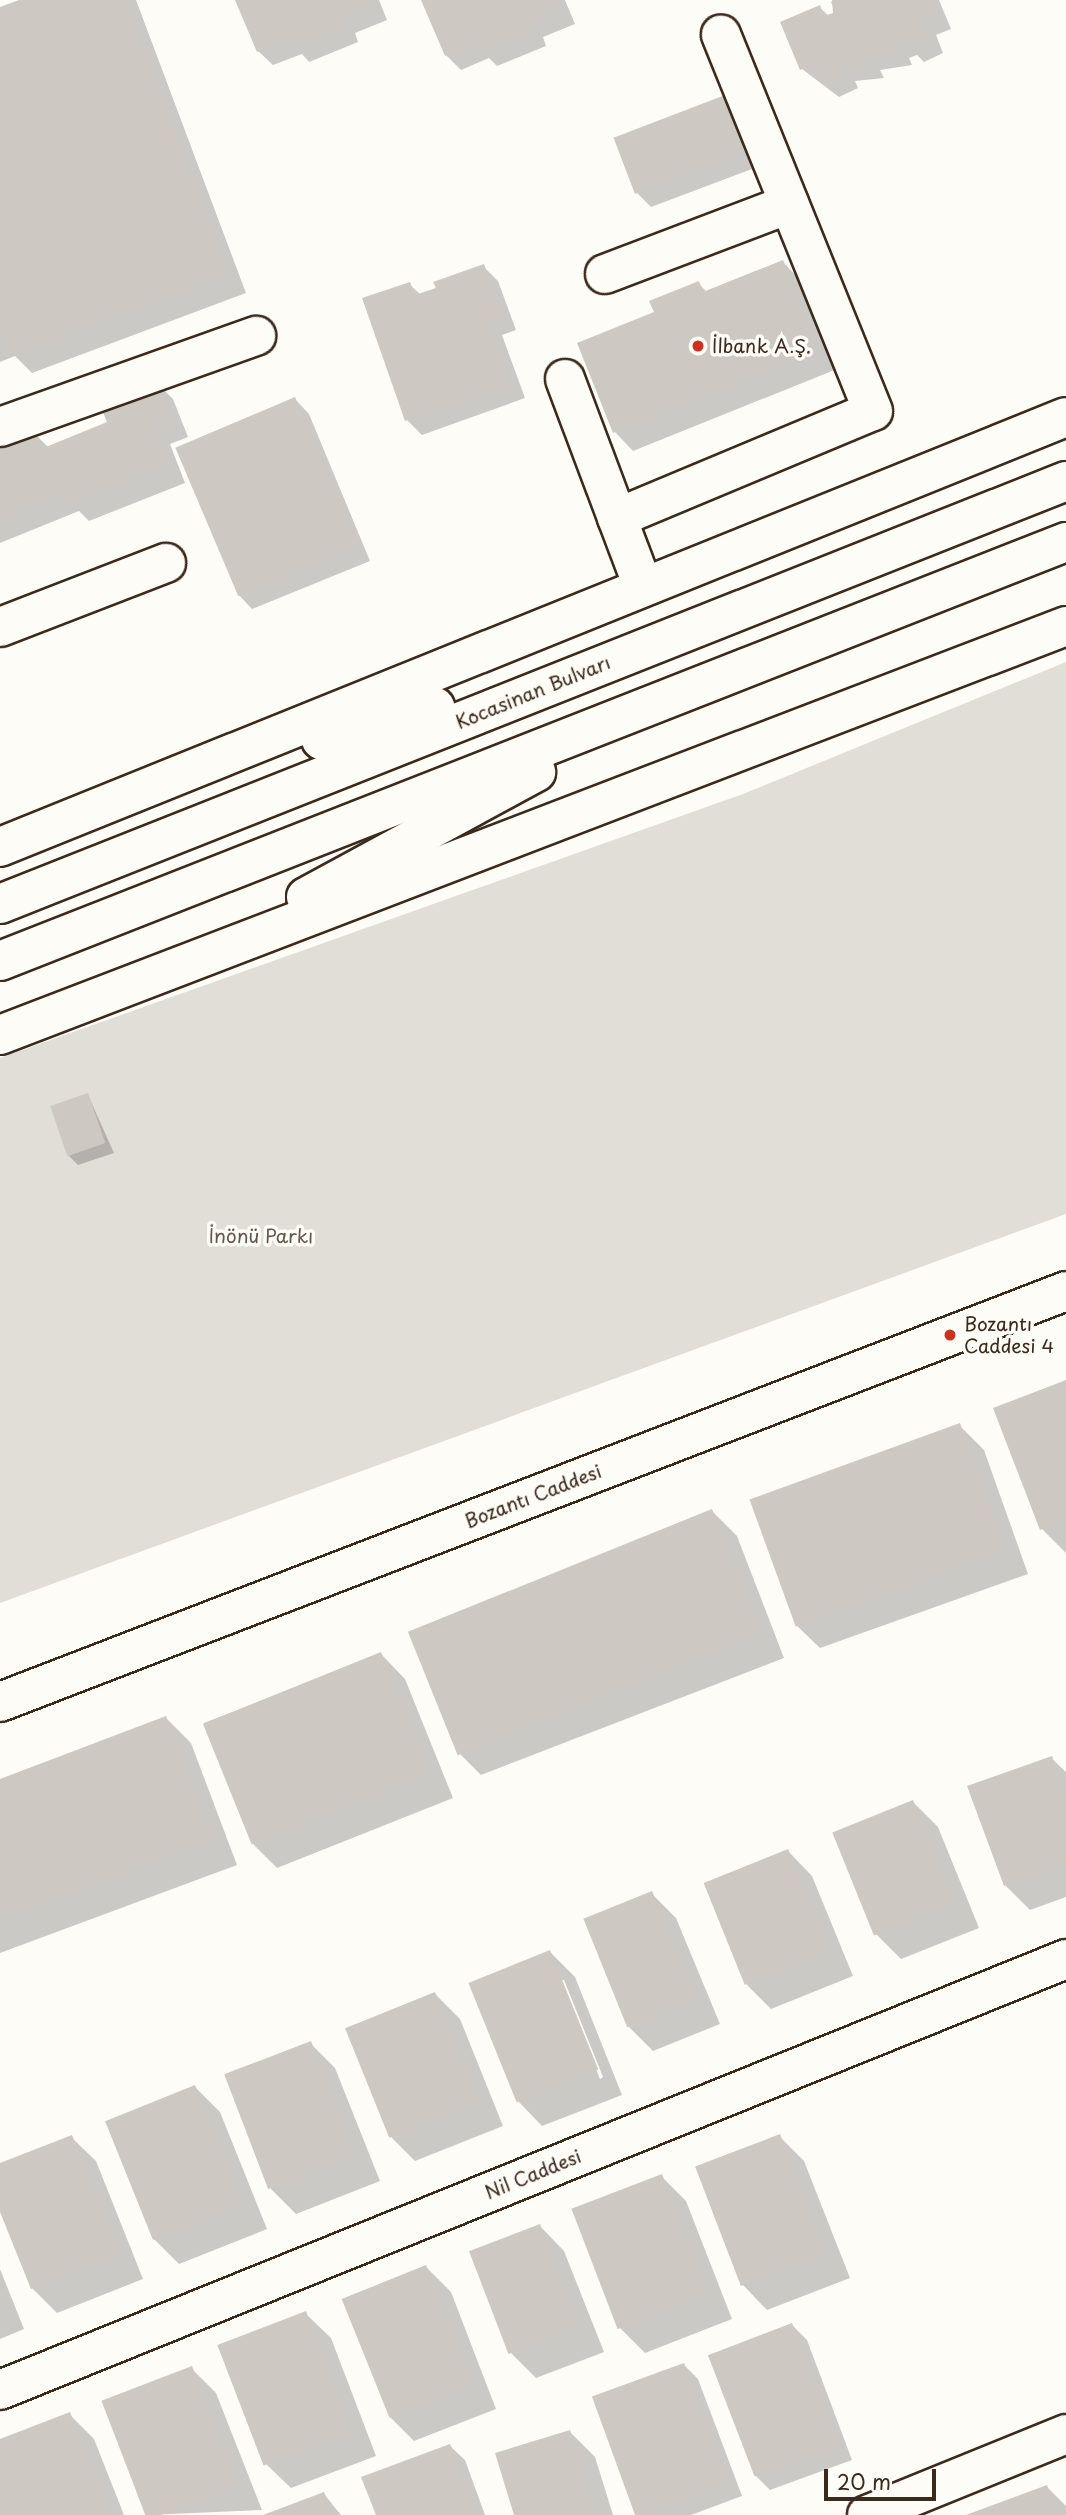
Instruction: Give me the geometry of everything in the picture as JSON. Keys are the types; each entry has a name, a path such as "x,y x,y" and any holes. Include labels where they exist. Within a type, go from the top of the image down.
{"main road":[{"path":"617,518 873,411 721,35"},
{"path":"604,274 789,204"},
{"path":"0,427 256,337"},
{"path":"565,379 643,587"},
{"path":"0,847 1066,417"},
{"name":"Kocasinan Bulvarı","path":"0,904 1066,481"},
{"path":"0,961 1066,542"},
{"path":"0,627 166,563"},
{"path":"0,1035 1066,626"},
{"path":"108,803 659,642"},
{"path":"172,970 682,693"},
{"name":"Bozantı Caddesi","path":"0,1702 1066,1291"},
{"name":"Nil Caddesi","path":"0,2389 1066,1959"},
{"path":"867,2515 1066,2434"}],"green space":[{"name":"İnönü Parkı","path":"1066,662 1066,1214 0,1603 0,1058 743,794"}],"building":[{"path":"19,0 125,0 229,274 12,355 0,336 0,7"},
{"path":"235,0 372,0 374,5 342,18 345,27 293,48 289,39 257,52"},
{"path":"421,0 558,0 562,9 529,22 533,31 481,52 477,43 445,56"},
{"path":"832,0 931,0 937,14 922,20 930,39 908,48 905,40 896,44 899,51 867,56 870,63 854,70 850,62 842,66 845,74 823,83 815,64 800,70 780,22 820,5 824,16 833,13"},
{"path":"733,92 755,148 635,194 614,138"},
{"name":"İlbank A.Ş.","path":"783,260 820,350 613,433 577,343 654,312 649,301 699,281 703,292"},
{"path":"484,264 502,315 489,320 511,384 405,421 362,298 410,282 415,295 436,288 433,282"},
{"path":"154,378 170,418 152,425 168,464 69,503 64,492 0,517 0,442 33,429 41,449 107,422 98,400"},
{"path":"295,397 358,545 238,596 175,448"},
{"path":"88,1093 105,1143 67,1156 50,1106"},
{"path":"1066,1380 1066,1520 1040,1530 993,1408"},
{"path":"960,1423 1006,1550 796,1626 750,1500"},
{"path":"712,1509 762,1632 458,1755 408,1632"},
{"path":"381,1652 430,1773 252,1844 203,1724"},
{"path":"166,1716 213,1840 0,1920 0,1779"},
{"path":"1052,1756 1066,1795 1066,1864 1004,1886 967,1786"},
{"path":"913,1800 955,1903 874,1936 832,1833"},
{"path":"788,1849 829,1951 745,1985 704,1883"},
{"path":"652,1891 696,1999 627,2027 583,1919"},
{"path":"550,1950 598,2070 517,2103 468,1983"},
{"path":"435,1992 479,2101 389,2138 345,2028"},
{"path":"311,2041 355,2156 268,2189 224,2074"},
{"path":"195,2085 243,2204 153,2240 105,2121"},
{"path":"780,2134 826,2253 741,2286 695,2167"},
{"path":"72,2135 120,2254 31,2289 0,2212 0,2163"},
{"path":"662,2174 708,2294 618,2329 571,2209"},
{"path":"540,2224 579,2327 508,2354 469,2251"},
{"path":"426,2265 474,2384 390,2418 342,2299"},
{"path":"306,2311 352,2431 264,2465 217,2345"},
{"path":"792,2323 839,2444 755,2477 708,2355"},
{"path":"684,2363 727,2482 635,2515 592,2397"},
{"path":"192,2366 238,2485 161,2515 145,2515 101,2401"},
{"path":"70,2412 110,2515 0,2515 0,2439"},
{"path":"570,2430 597,2515 514,2515 495,2453"},
{"path":"450,2444 477,2515 376,2515 361,2477"},
{"path":"1047,2485 1058,2515 966,2515"},
{"path":"324,2492 333,2515 263,2515"}],"place":[{"name":"İlbank A.Ş.","path":"698,346"},
{"name":"Bozantı Caddesi 4","path":"950,1335"}]}
